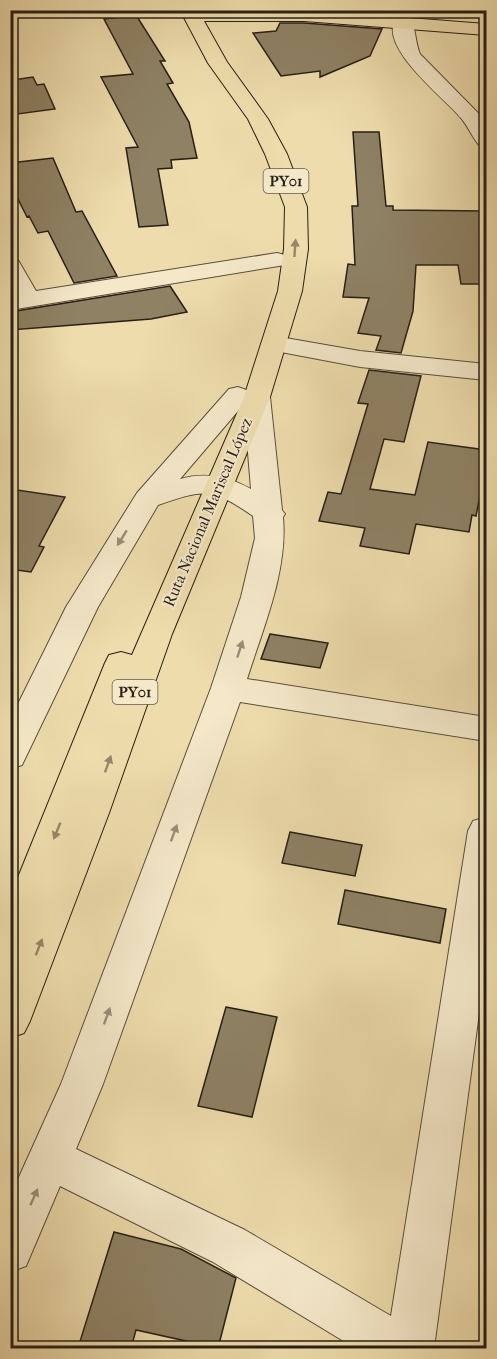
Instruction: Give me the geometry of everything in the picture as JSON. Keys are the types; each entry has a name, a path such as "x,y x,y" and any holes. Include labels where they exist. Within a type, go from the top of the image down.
{"highway":[{"path":"190,12 296,13 486,30"},
{"name":"PY01","path":"190,12 185,41 238,121 252,154"},
{"name":"Ruta Nacional Mariscal López","path":"10,947 133,630 208,484 274,344 290,291 296,249 296,207 276,154 258,119 218,63 190,12"},
{"path":"218,63 219,38 234,24 296,13"},
{"name":"Ruta Nacional Mariscal López","path":"248,396 275,292 276,249"},
{"name":"Ruta Nacional Mariscal López","path":"10,1021 91,813 208,484"}],"street":[{"path":"10,13 29,10"},
{"path":"403,22 405,42 411,56 471,116 486,141"},
{"path":"10,265 19,302 276,249"},
{"path":"274,344 360,359 486,372"},
{"path":"10,756 81,607 147,499 248,396"},
{"path":"10,1250 82,1084 228,688 257,597 270,538 270,514 248,396"},
{"path":"147,499 208,484 252,501 270,514"},
{"path":"228,688 486,729"},
{"path":"410,1348 486,831"},
{"path":"51,1159 229,1246 399,1348"}],"building":[{"path":"136,15 165,61 160,61 173,83 167,84 189,122 197,158 171,160 172,168 158,169 168,225 139,227 126,148 138,147 101,77 133,74 104,19"},
{"path":"280,23 382,29 370,56 320,77 320,71 281,76 253,33 276,31"},
{"path":"33,77 37,85 44,84 55,109 10,115 13,80"},
{"path":"353,132 379,132 386,206 393,206 393,210 486,211 486,284 461,284 458,265 416,265 413,311 401,353 376,350 381,336 358,333 369,298 343,297 348,264 355,265 352,206 358,206"},
{"path":"53,158 76,212 82,211 117,276 74,283 48,231 38,233 29,216 27,217 10,183 10,163"},
{"path":"170,286 187,312 151,319 10,330 10,312"},
{"path":"369,370 421,376 404,442 384,439 370,489 415,495 428,442 486,450 486,465 476,516 472,515 469,532 416,524 409,554 360,546 365,528 319,521 328,492 341,494 368,404 358,403"},
{"path":"10,489 65,497 39,546 44,547 31,572 10,569"},
{"path":"270,634 328,643 320,668 261,659"},
{"path":"290,832 362,845 355,876 282,863"},
{"path":"345,890 446,909 440,943 338,924"},
{"path":"226,1007 277,1017 252,1117 198,1106"},
{"path":"114,1232 181,1249 236,1278 218,1348 136,1330 131,1348 78,1348"}]}
